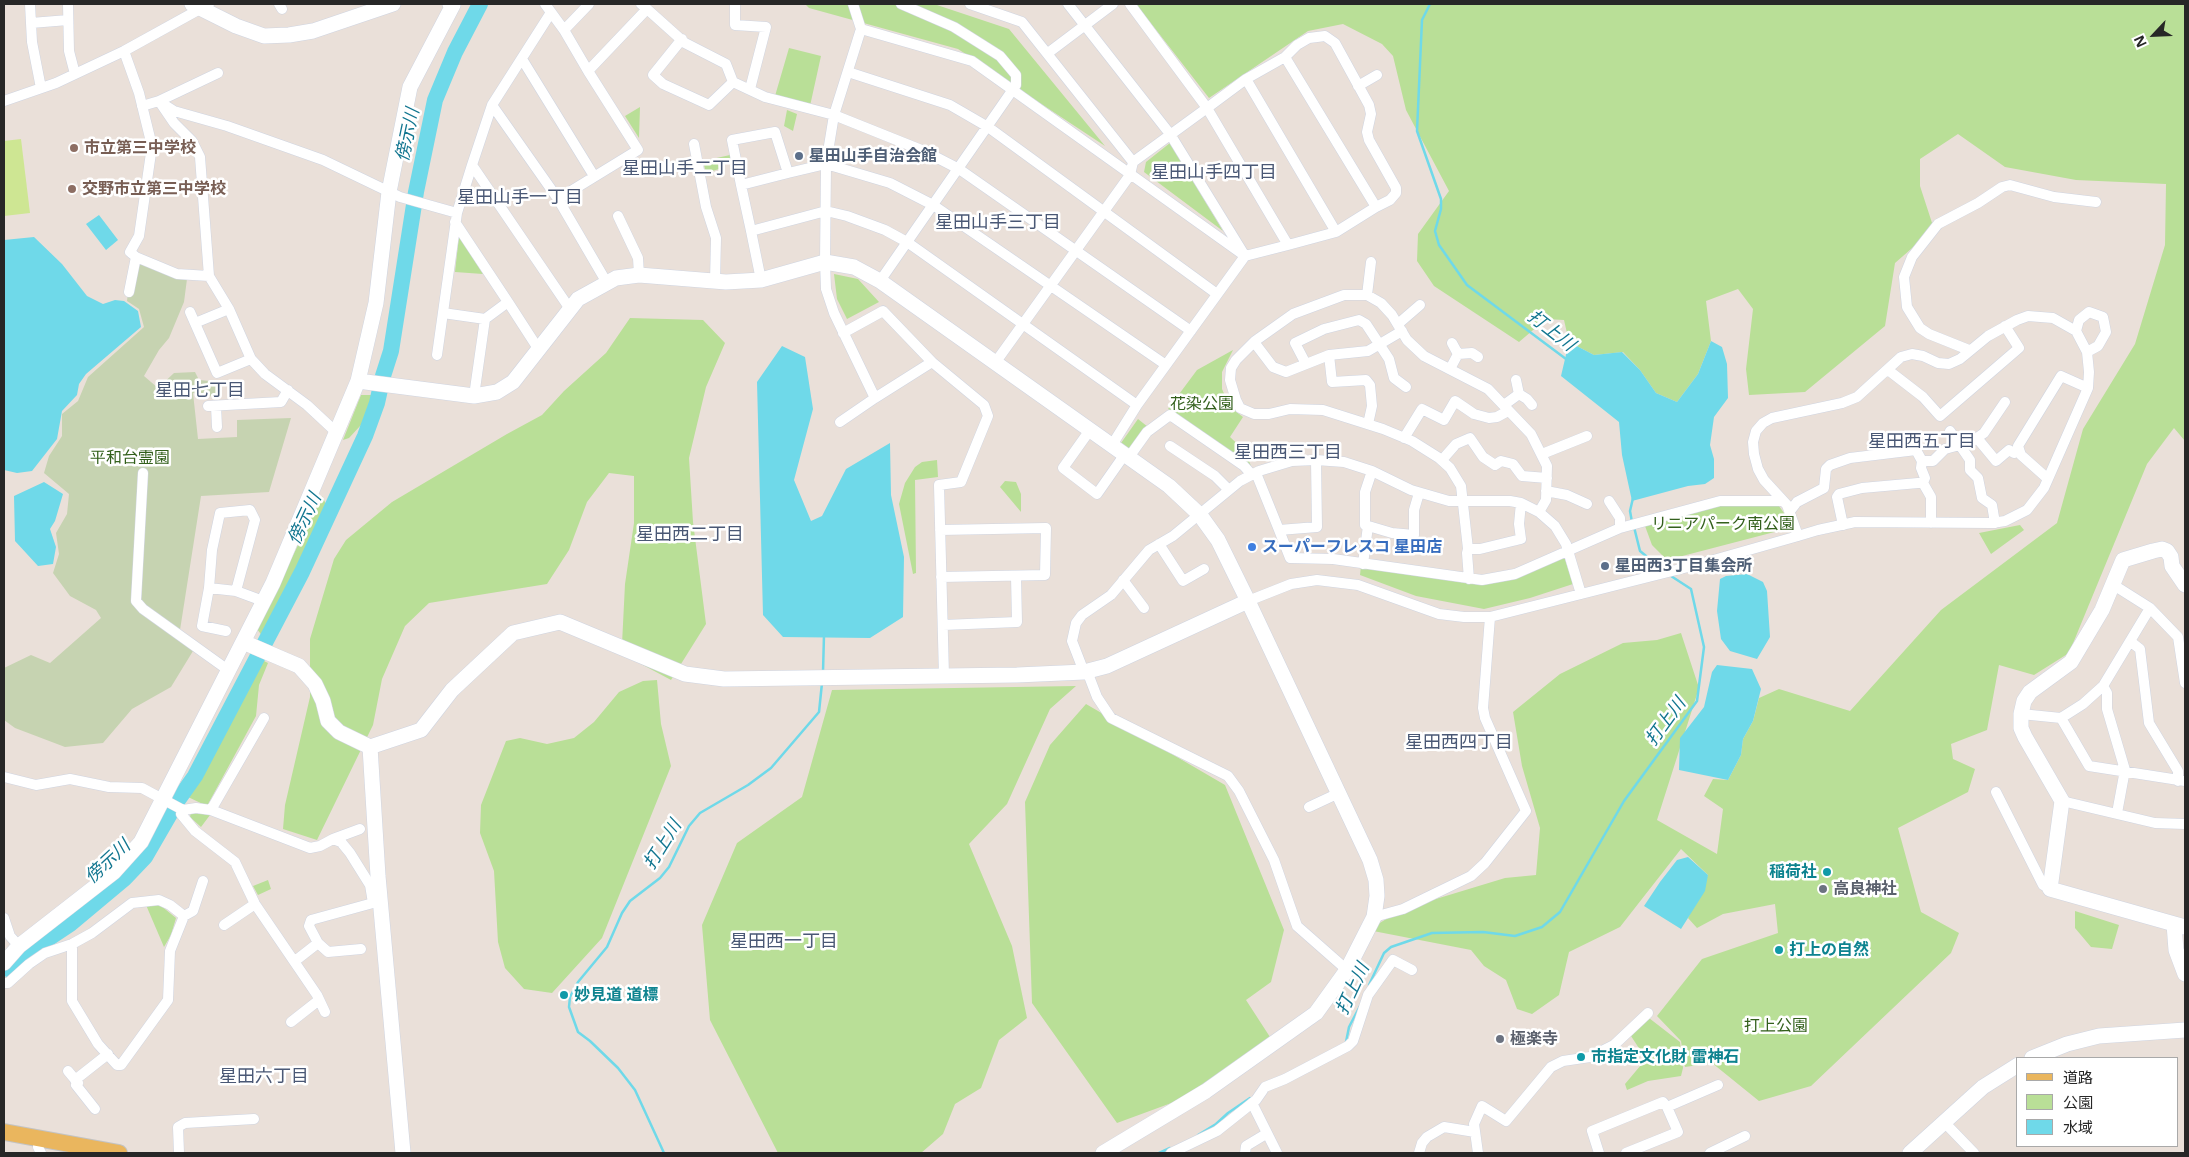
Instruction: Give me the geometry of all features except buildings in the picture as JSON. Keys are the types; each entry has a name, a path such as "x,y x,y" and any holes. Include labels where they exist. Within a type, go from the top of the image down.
{"main road":[{"path":"4,1132 39,1146 119,1153"}],"street":[{"path":"30,4 41,88"},
{"path":"68,4 69,51 75,74"},
{"path":"4,100 41,88 124,51 201,5 236,26 264,36 289,35 313,31 364,9 393,4"},
{"path":"4,962 19,946 114,872 174,805 228,670 255,647 263,601 358,381 376,303 410,87 452,4"},
{"path":"545,4 550,14 564,30 638,150 558,199"},
{"path":"564,30 589,4"},
{"path":"735,4 735,25 766,27 750,89"},
{"path":"854,4 861,29 834,115 826,164 826,289 834,313 875,398"},
{"path":"880,281 1013,91 1016,75 1000,56 954,27 901,4"},
{"path":"970,4 1022,22 1133,162"},
{"path":"1068,4 1086,24 1170,134 1245,256"},
{"path":"1048,53 1112,4"},
{"path":"1130,4 1207,108 1288,245"},
{"path":"588,71 644,6 682,40 726,64 733,82 765,97 805,109 834,115 924,152 959,169 1191,331"},
{"path":"437,355 456,217 472,165 492,106 550,14"},
{"path":"31,23 68,20"},
{"path":"861,29 972,61 1245,256"},
{"path":"995,363 1130,175 1133,162 1246,79 1286,57 1296,45 1310,38 1326,36 1335,43 1371,114 1367,132 1369,140 1396,188 1396,193 1390,200 1336,232 1245,256 1137,405 1112,445"},
{"path":"682,40 653,75 663,84 708,105 733,82"},
{"path":"124,51 142,106 152,146 139,236 130,252 136,257 177,274 209,276"},
{"path":"1286,57 1376,207"},
{"path":"522,59 594,176"},
{"path":"848,72 950,105 988,127 1217,294"},
{"path":"142,106 159,101 218,73"},
{"path":"1358,86 1377,75"},
{"path":"1246,79 1336,232"},
{"path":"159,101 174,111 227,126 323,160 394,195 456,217 539,350"},
{"path":"159,101 174,124 192,141 200,157 209,276 229,309 251,358 265,374 307,405 336,432"},
{"path":"492,106 558,199 607,283"},
{"path":"761,280 732,140 775,132 788,173"},
{"path":"694,144 706,207 716,238 715,281"},
{"path":"741,185 826,164 890,183 933,205 1166,365"},
{"path":"472,165 570,309"},
{"path":"1969,350 1929,334 1920,328 1907,307 1904,277 1912,257 1938,224 1978,203 2002,187 2010,185 2054,196 2096,202"},
{"path":"751,231 826,211 885,230 907,242 1137,405"},
{"path":"618,216 628,226 638,258 639,275"},
{"path":"129,292 136,257"},
{"path":"358,381 474,396 497,392 513,382 578,299 616,278 639,275 715,281 761,280 825,262 854,267 880,281 1112,445 1168,486 1200,515 1218,540 1370,860 1376,880 1377,896 1374,917 1347,970 1328,999 1300,1026 1206,1092 1103,1153"},
{"path":"1367,296 1371,262"},
{"path":"1469,579 1468,549 1461,486 1442,460 1404,438 1368,424 1322,410 1290,410 1269,414 1254,414 1240,408 1232,390 1231,368 1236,360 1254,342 1293,314 1344,295 1367,296 1381,303 1407,340 1424,356 1488,389 1531,434 1547,466 1546,500 1539,512"},
{"path":"443,313 484,319 508,302"},
{"path":"1254,342 1267,360 1280,371 1291,371 1328,355 1359,353 1380,346 1400,328 1420,305"},
{"path":"195,323 229,309"},
{"path":"843,333 883,311 932,362 984,405 988,416 961,482 939,485 944,676"},
{"path":"190,312 217,373 251,358"},
{"path":"2076,331 2079,320 2090,312 2103,317 2106,332 2098,346 2087,352"},
{"path":"255,647 299,666 315,684 323,701 328,721 339,732 370,747 421,730 452,690 513,633 560,622 685,674 724,679 944,676 1086,671 1122,660 1248,601 1291,584 1317,580 1358,585 1439,614 1464,617 1490,616 1581,594 1843,524 1868,522 1996,523 2027,510 2044,488 2088,388 2087,352 2076,331 2053,318 2028,316 2005,326 1969,350 1960,359 1949,364 1938,363 1912,354 1900,357 1857,397 1842,403 1772,418 1756,431 1754,454 1758,469 1764,480 1790,511 1798,536"},
{"path":"474,396 484,319"},
{"path":"1306,364 1295,343 1324,329 1355,320 1366,324 1389,359 1394,378 1406,387"},
{"path":"1888,370 1923,398 1940,416 2019,348 2005,326"},
{"path":"1452,343 1458,354"},
{"path":"1458,354 1472,353 1478,357"},
{"path":"1450,369 1458,354"},
{"path":"1328,355 1332,382 1366,380 1370,385 1372,406 1368,424"},
{"path":"840,422 932,362"},
{"path":"2018,451 2018,446 2061,376 2088,388"},
{"path":"1516,380 1519,394"},
{"path":"217,427 212,406 234,400 282,402 288,390"},
{"path":"1404,438 1422,409 1444,420 1455,401 1474,414 1489,418 1498,417 1519,394"},
{"path":"1519,394 1528,398 1532,405"},
{"path":"1922,461 1933,461 1945,449 1959,446 1977,438 1984,433 2005,402"},
{"path":"1090,430 1063,468 1097,494 1147,432 1170,415 1254,474 1290,558 1333,559 1469,579 1482,580 1514,574 1620,528 1720,501 1783,501"},
{"path":"1950,430 1970,460 1970,470 1978,478 1982,498 1992,505 1996,523"},
{"path":"1542,454 1587,436"},
{"path":"1442,460 1456,444 1470,438 1483,457 1495,465 1501,461 1513,464 1522,476 1547,478"},
{"path":"1977,438 1996,461 2009,450 2014,453 2018,451"},
{"path":"1170,446 1215,476 1229,490"},
{"path":"1824,488 1826,469 1830,465 1850,458 1916,450 1922,461 1920,468 1925,478 1923,483 1931,497 1932,523"},
{"path":"2018,451 2048,479"},
{"path":"1279,530 1317,527 1316,460"},
{"path":"1347,970 1297,926 1274,860 1239,791 1228,776 1111,718 1097,697 1072,642 1076,623 1082,615 1111,595 1149,550 1200,515 1229,490 1254,474 1292,461 1344,462 1372,471 1419,493 1464,503 1510,501 1521,503 1539,512 1555,526 1569,551 1581,594"},
{"path":"1372,471 1364,504 1365,525 1392,533 1414,535 1414,510 1419,493"},
{"path":"143,473 136,601 143,609 228,670"},
{"path":"1838,495 1844,491 1862,488 1923,483"},
{"path":"1790,511 1797,502 1824,488"},
{"path":"1824,488 1838,495"},
{"path":"1546,491 1567,495 1586,504"},
{"path":"1838,495 1843,524"},
{"path":"1609,501 1620,518 1620,528"},
{"path":"1468,549 1480,549 1521,539 1519,524 1521,503"},
{"path":"226,631 202,626 209,588 212,550 220,513 250,510 255,520 236,591"},
{"path":"1363,564 1368,526"},
{"path":"940,530 1046,528 1045,575 941,577"},
{"path":"1159,544 1183,581 1204,569"},
{"path":"2050,889 2062,801 2025,737 2021,714 2024,702 2030,692 2071,662 2102,610 2123,560 2162,549 2167,551 2171,557 2172,566 2185,585"},
{"path":"942,625 1017,622 1016,576"},
{"path":"1123,580 1144,608"},
{"path":"2112,584 2150,608 2178,637 2185,683"},
{"path":"209,588 236,591 263,601"},
{"path":"2021,714 2061,718 2083,704 2103,686 2150,608"},
{"path":"1374,917 1403,909 1471,876 1485,863 1526,812 1485,718 1483,708 1490,616"},
{"path":"2131,642 2140,649 2149,723 2182,781"},
{"path":"2103,686 2107,693 2107,709 2125,770 2117,813"},
{"path":"211,810 264,718"},
{"path":"2061,718 2089,766 2125,770 2182,781"},
{"path":"370,747 376,903 403,1153"},
{"path":"4,777 36,785 70,779 109,787 142,788 174,805 211,810 310,848 320,846 360,829"},
{"path":"1996,792 2043,885 2050,889 2180,925 2176,950 2185,974"},
{"path":"1309,807 1338,793"},
{"path":"2062,801 2155,822 2185,824"},
{"path":"174,805 195,831 235,862 255,904 294,961 325,1012"},
{"path":"333,840 341,842 350,853 370,885 376,903"},
{"path":"72,944 72,1001 98,1044 121,1065 168,1000 170,951 184,916 193,911 203,881"},
{"path":"4,983 8,983 28,964 46,953 72,944 92,933 132,903 159,900 184,916"},
{"path":"361,949 328,952 318,943 309,926 312,920 376,903"},
{"path":"224,925 255,904"},
{"path":"4,918 10,936 19,946"},
{"path":"294,961 318,943"},
{"path":"1171,1153 1207,1138 1252,1103 1265,1087 1285,1079 1353,1041 1368,995 1393,960 1412,970"},
{"path":"291,1022 318,1000"},
{"path":"1478,1153 1474,1124 1482,1106 1506,1121 1551,1067 1563,1061 1590,1057 1614,1046 1648,1013"},
{"path":"2034,1057 2067,1044 2099,1036 2185,1030"},
{"path":"75,1080 108,1054"},
{"path":"1910,1153 1983,1087 2016,1065"},
{"path":"68,1071 78,1083 76,1085 95,1109"},
{"path":"1668,1107 1718,1086"},
{"path":"1599,1153 1592,1131 1663,1102 1668,1107 1678,1132 1626,1153"},
{"path":"1252,1103 1277,1153"},
{"path":"179,1153 178,1126 185,1123 254,1119"},
{"path":"1945,1122 1974,1153"},
{"path":"1419,1153 1422,1143 1427,1137 1444,1127 1475,1132"},
{"path":"1245,1153 1246,1146 1266,1134"},
{"path":"1710,1153 1745,1136"}],"green space":[{"path":"805,4 934,4 1009,29 1105,146 958,49 809,8"},
{"name":"打上公園","path":"1136,4 2185,4 2185,441 2174,428 2147,464 2069,653 2034,675 1999,665 1987,730 1951,744 1953,759 1975,769 1968,792 1898,828 1921,912 1959,933 1951,953 1811,1086 1759,1101 1712,1063 1685,1067 1681,1041 1657,1016 1702,959 1778,933 1775,904 1723,914 1697,928 1688,918 1708,875 1681,849 1620,927 1569,952 1559,995 1532,1014 1517,1009 1506,980 1484,966 1471,950 1368,930 1403,909 1505,878 1536,875 1540,828 1522,766 1513,712 1560,674 1623,643 1657,640 1681,633 1699,688 1657,820 1717,854 1723,809 1704,796 1713,779 1728,780 1741,755 1743,739 1753,721 1759,698 1779,689 1850,711 1941,610 2057,523 2083,429 2135,344 2165,245 2166,184 2076,180 2005,167 1958,134 1920,159 1920,186 1934,229 1895,263 1885,326 1805,392 1749,395 1746,369 1753,309 1738,289 1706,301 1711,341 1698,374 1677,402 1656,393 1640,370 1623,352 1594,355 1569,342 1564,320 1546,319 1519,342 1434,286 1417,261 1418,234 1449,191 1406,110 1393,56 1382,44 1343,24 1308,31 1209,98"},
{"path":"789,48 821,56 810,106 775,96"},
{"path":"640,107 639,138 625,116"},
{"path":"787,110 797,114 793,131 784,126"},
{"path":"21,139 30,213 4,216 4,141"},
{"path":"1170,143 1223,231 1144,172 1146,162"},
{"path":"730,155 732,160 718,163 719,169 706,173 703,161"},
{"path":"459,236 483,274 455,272"},
{"name":"平和台霊園","path":"132,258 187,279 184,302 169,338 159,350 144,376 158,388 174,373 195,372 199,380 221,382 220,398 193,393 198,439 237,437 237,420 291,418 269,492 201,496 180,630 193,651 171,687 132,709 103,743 65,747 15,728 4,720 4,668 31,655 50,663 101,618 96,610 70,596 53,573 59,554 56,533 67,514 69,494 44,473 49,456 62,436 62,414 78,401 88,377 144,327 139,309 127,301"},
{"path":"834,274 858,279 879,302 847,319 837,299"},
{"path":"630,318 703,320 725,343 706,387 689,458 693,522 706,624 671,680 628,657 622,644 625,584 634,523 634,476 609,473 587,502 569,550 547,584 429,603 405,626 382,679 373,725 317,840 283,829 285,805 310,697 310,639 334,559 346,540 392,502 542,415 564,391 606,353"},
{"name":"花染公園","path":"1233,350 1222,372 1222,389 1230,407 1243,417 1230,437 1245,451 1251,466 1168,409 1197,370"},
{"path":"361,395 376,395 367,423 361,425 349,438 343,440"},
{"path":"1138,419 1148,427 1129,449 1121,443"},
{"path":"937,460 938,477 915,480 916,573 913,574 899,504 905,483 915,467 922,462"},
{"path":"1005,481 1016,482 1021,494 1021,512 1000,487"},
{"path":"322,496 329,510 263,637 257,629"},
{"name":"リニアパーク南公園","path":"1776,502 1787,517 1786,529 1667,560 1652,545 1645,526 1721,503"},
{"path":"2020,525 2024,530 1991,554 1979,533"},
{"path":"1564,556 1573,584 1530,598 1484,609 1416,596 1360,575 1361,566 1467,583"},
{"path":"258,658 268,663 259,685 256,716 207,806 188,797"},
{"path":"657,680 661,724 671,766 602,938 552,993 524,989 505,968 498,942 494,871 480,833 481,805 506,741 520,738 547,744 574,738 594,722 619,692 643,681"},
{"path":"1076,686 1050,709 1007,804 969,844 1012,946 1027,1018 999,1040 981,1088 955,1104 943,1134 921,1153 778,1153 710,1020 702,925 737,843 802,797 832,690"},
{"path":"1086,704 1225,785 1284,930 1271,982 1246,1000 1270,1037 1185,1098 1117,1123 1032,1003 1025,802 1050,745"},
{"path":"191,812 210,815 201,827 190,817"},
{"path":"268,880 271,889 258,895 253,886"},
{"path":"146,905 160,905 176,918 171,935 164,947"},
{"path":"2075,911 2119,925 2112,949 2091,947 2075,928"},
{"path":"1649,1018 1680,1042 1683,1068 1681,1076 1648,1081 1627,1090 1625,1084 1646,1059 1631,1036"}],"water":[{"path":"99,215 118,240 106,250 86,224"},
{"path":"34,237 62,264 87,296 103,304 115,300 124,301 138,311 141,327 86,374 79,384 77,395 62,411 57,439 32,471 17,473 4,470 4,240"},
{"path":"1711,341 1722,347 1727,364 1728,398 1714,417 1710,445 1714,459 1714,478 1705,484 1688,486 1632,501 1622,455 1619,422 1561,376 1569,342 1594,355 1622,352 1640,370 1656,393 1677,402 1698,374"},
{"path":"782,346 805,357 813,409 794,480 811,521 822,516 846,469 890,443 891,495 904,557 903,617 870,638 783,637 763,615 757,382"},
{"path":"44,482 63,494 55,521 50,529 56,547 53,564 38,566 15,541 14,496"},
{"path":"1747,574 1763,582 1767,591 1770,637 1757,659 1730,651 1721,639 1717,611 1720,579 1726,576"},
{"path":"1717,665 1752,669 1761,689 1753,721 1743,739 1741,755 1728,780 1679,770 1680,738 1704,707 1712,672"},
{"path":"1688,857 1708,875 1705,891 1681,929 1644,906 1677,860"}],"waterway":[{"name":"傍示川","path":"8,969 25,954 70,924 125,878 145,857 178,800 195,776 302,572 365,436 377,403 391,351 416,192 435,100 455,52 480,4"},
{"name":"打上川","path":"1430,4 1422,20 1417,131 1441,199 1441,209 1435,231 1439,245 1467,285 1566,359"},
{"name":"打上川","path":"1632,522 1630,511 1633,498"},
{"name":"打上川","path":"1634,527 1640,551 1663,570"},
{"name":"打上川","path":"1369,985 1384,953 1391,947 1432,933 1483,932 1515,936 1542,927 1560,912 1624,801 1697,701 1704,647 1691,589 1671,576"},
{"name":"打上川","path":"823,672 824,635"},
{"name":"打上川","path":"664,1153 635,1090 618,1068 578,1032 569,1007 570,997 578,982 607,947 622,913 630,901 660,878 669,867 689,826 700,813 748,785 771,768 819,712 822,683"},
{"name":"打上川","path":"1346,1042 1349,1027 1360,1006"},
{"name":"打上川","path":"1198,1135 1250,1098"},
{"name":"打上川","path":"1159,1153 1170,1148"}],"place":[{"name":"市立第三中学校","path":"74,148"},
{"name":"星田山手自治会館","path":"799,156"},
{"name":"交野市立第三中学校","path":"72,189"},
{"name":"スーパーフレスコ 星田店","path":"1252,547"},
{"name":"星田西3丁目集会所","path":"1605,566"},
{"name":"稲荷社","path":"1827,872"},
{"name":"高良神社","path":"1823,889"},
{"name":"打上の自然","path":"1779,950"},
{"name":"妙見道 道標","path":"564,995"},
{"name":"極楽寺","path":"1500,1039"},
{"name":"市指定文化財 雷神石","path":"1581,1057"}],"district":[{"name":"星田山手二丁目","path":"685,169"},
{"name":"星田山手四丁目","path":"1214,173"},
{"name":"星田山手一丁目","path":"520,198"},
{"name":"星田山手三丁目","path":"998,223"},
{"name":"星田七丁目","path":"200,391"},
{"name":"星田西五丁目","path":"1922,442"},
{"name":"星田西三丁目","path":"1288,453"},
{"name":"星田西二丁目","path":"690,535"},
{"name":"星田西四丁目","path":"1459,743"},
{"name":"星田西一丁目","path":"784,942"},
{"name":"星田六丁目","path":"264,1077"}]}
